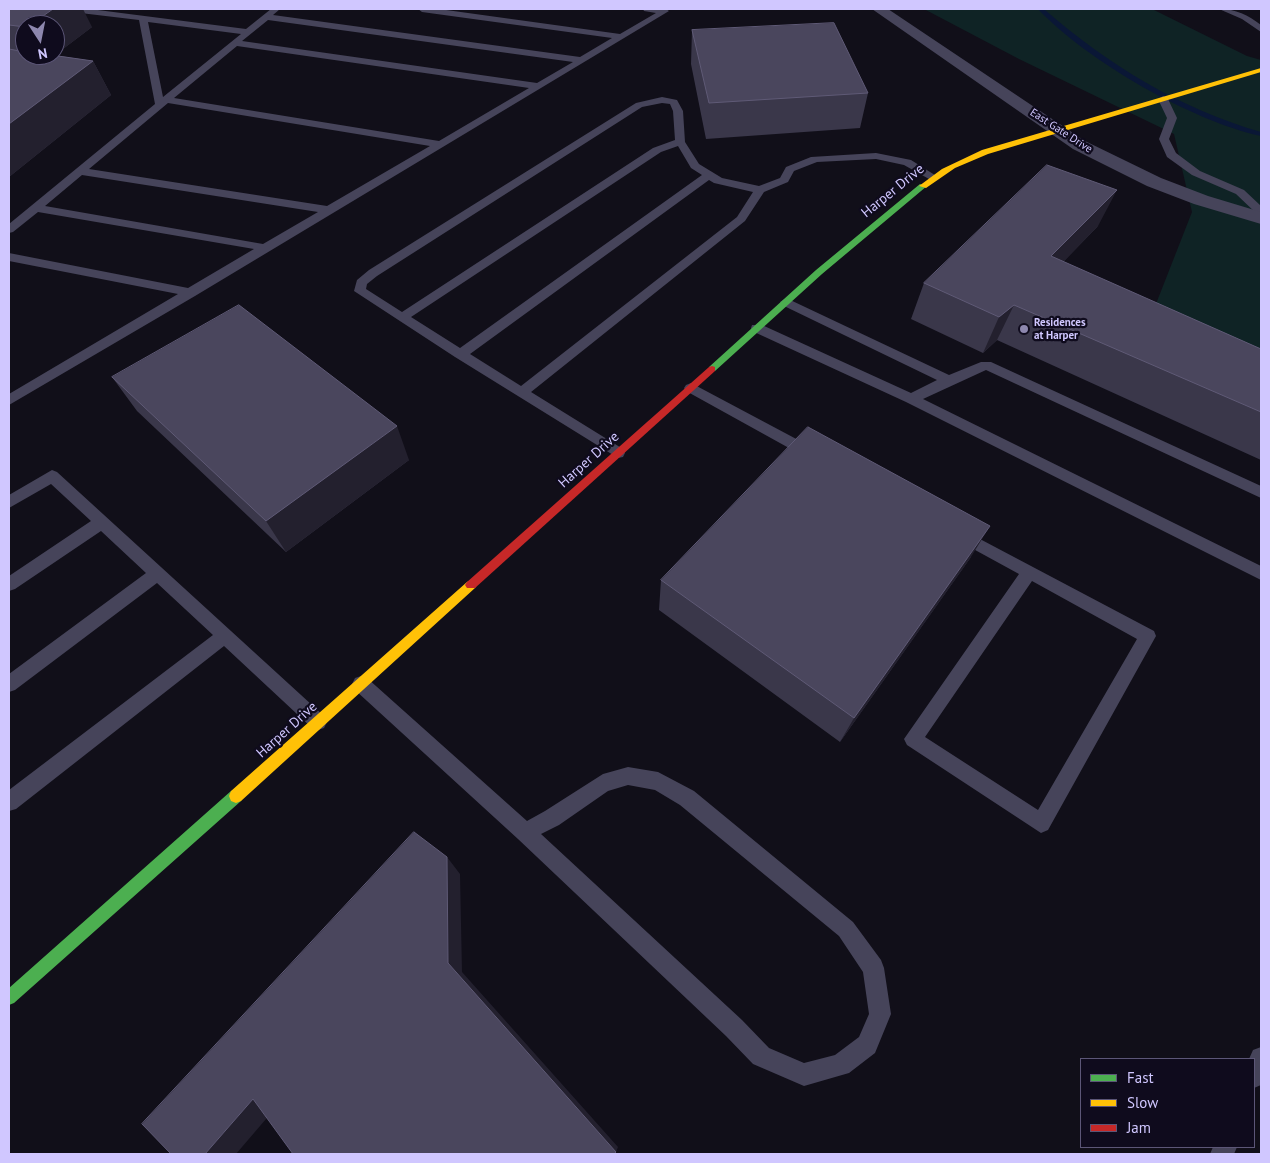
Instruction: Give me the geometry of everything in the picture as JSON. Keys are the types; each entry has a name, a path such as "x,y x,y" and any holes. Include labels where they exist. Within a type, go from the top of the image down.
{"street":[{"name":"East Gate Drive","path":"879,9 1079,145 1114,164 1154,182 1201,200 1261,218"},
{"name":"Harper Drive","path":"9,998 819,272 933,176 964,160 985,152 1261,70"}],"lane":[{"path":"72,9 248,32"},
{"path":"9,230 276,9"},
{"path":"422,9 622,37"},
{"path":"647,9 667,10"},
{"path":"1224,9 1245,18 1261,30"},
{"path":"10,398 267,248 667,10"},
{"path":"266,17 581,60"},
{"path":"143,18 163,102"},
{"path":"235,43 537,86"},
{"path":"1163,99 1172,118 1164,138 1171,155 1196,173 1240,192 1261,212"},
{"path":"618,453 360,290 361,283 639,105 662,100 674,102 678,111 680,142 695,166 718,181 760,190"},
{"path":"163,102 440,144"},
{"path":"403,317 657,150 680,142"},
{"path":"522,392 741,219 760,190 784,180 790,169 815,159 876,156 906,162 933,176"},
{"path":"80,172 330,210"},
{"path":"460,354 709,175"},
{"path":"36,208 267,248"},
{"path":"9,257 191,292"},
{"path":"786,302 949,380"},
{"path":"757,328 911,399 1261,573"},
{"path":"911,399 949,380 986,365 1261,492"},
{"path":"691,388 830,464"},
{"path":"9,502 52,476 318,722"},
{"path":"9,584 102,522"},
{"path":"951,530 1148,636 1041,823 912,739 1029,572"},
{"path":"9,684 158,574"},
{"path":"9,802 225,636"},
{"path":"361,684 524,832 734,1028 761,1056 804,1075 841,1066 867,1045 880,1014 873,968 846,930 687,798 658,781 628,776 603,783 552,818 524,832"},
{"path":"1255,1074 1261,1058"}],"green space":[{"path":"924,9 1152,9 1247,56 1261,60 1261,423 1143,337 1192,212 1174,134 1019,59"}],"building":[{"path":"9,9 53,9 44,15 15,15 15,26 9,25"},
{"path":"834,23 868,93 709,103 692,30"},
{"path":"9,49 15,50 15,65 65,65 65,57 93,61 9,124"},
{"path":"1047,165 1117,190 1051,256 1261,349 1261,412 1014,305 999,317 924,283"},
{"path":"239,305 397,426 266,521 112,377"},
{"path":"808,427 990,526 854,718 661,580"},
{"path":"414,832 447,857 448,963 616,1152 614,1154 293,1154 253,1099 205,1154 171,1154 142,1124"}],"waterway":[{"path":"1041,9 1087,47 1144,84 1205,115 1261,134"}],"traffic: fast":[{"path":"712,369 819,272 923,186"},
{"path":"9,998 236,796"}],"traffic: slow":[{"path":"923,186 952,166 985,152 1261,70"},
{"path":"236,796 471,585"}],"traffic: jam":[{"path":"471,585 712,369"}],"place":[{"name":"Residences at Harper","path":"1024,329"}]}
